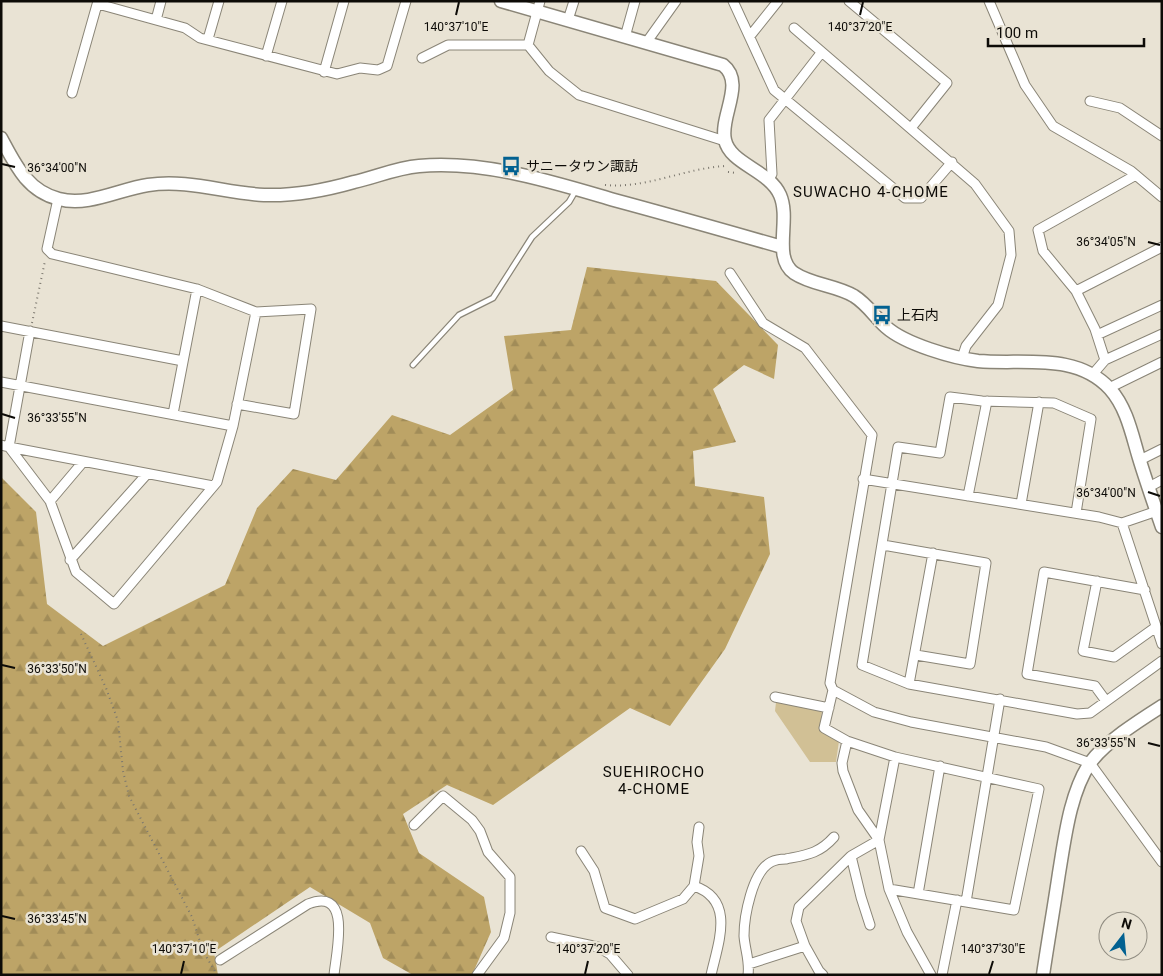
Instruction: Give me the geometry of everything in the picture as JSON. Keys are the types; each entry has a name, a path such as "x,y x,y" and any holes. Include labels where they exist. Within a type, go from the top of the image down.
{"street":[{"path":"156,20 161,1"},
{"path":"208,39 219,1"},
{"path":"266,56 282,1"},
{"path":"324,72 344,1"},
{"path":"72,93 98,2 185,28 200,38 337,74 360,68 378,70 387,66 406,1"},
{"path":"502,1 538,6 568,20 723,66 729,70 733,84 725,141 733,154 769,178 778,191 783,203 785,225 782,256 793,272 804,279 855,297 887,328 902,338 962,358 994,362 1067,365 1093,374 1109,388 1126,417 1162,526"},
{"path":"568,20 574,1"},
{"path":"625,37 635,1"},
{"path":"646,43 676,1"},
{"path":"733,1 774,90 905,198 921,198 952,162"},
{"path":"750,36 778,1"},
{"path":"849,1 948,83 911,128"},
{"path":"989,1 1024,85 1053,126 1136,175 1162,197"},
{"path":"528,45 538,6"},
{"path":"794,28 821,53 952,162 975,184 1008,231 1011,255 998,305 966,346 962,358"},
{"path":"422,58 448,44 528,45 549,70 579,95 725,141"},
{"path":"769,178 772,174 769,120 821,53"},
{"path":"1090,101 1120,108 1162,136"},
{"path":"1,138 26,180 45,194 58,199 84,200 148,185 170,183 192,184 264,195 290,193 354,182 395,170 419,166 486,169 576,189 782,247"},
{"path":"1105,360 1097,335 1076,291 1043,251 1038,230 1136,175"},
{"path":"58,199 48,249 52,254 197,289 256,312 311,309 294,414 238,404"},
{"path":"1076,291 1162,247"},
{"path":"730,273 762,323 805,348 872,435 863,479 830,683 833,690 824,728 847,741 895,757 1039,789 1014,910 889,890"},
{"path":"173,414 197,289"},
{"path":"1097,335 1162,305"},
{"path":"5,446 50,501 70,560 76,572 114,604 217,482 233,426 256,312"},
{"path":"1,326 183,361"},
{"path":"5,446 21,385 30,331"},
{"path":"1093,374 1105,360 1162,334"},
{"path":"1109,388 1162,362"},
{"path":"1,382 233,426"},
{"path":"1076,513 1091,419 1054,403 987,401 950,397 940,453 898,447 862,666 909,684 1077,714 1090,713 1162,661"},
{"path":"968,496 987,401"},
{"path":"1021,504 1039,402"},
{"path":"5,446 214,486"},
{"path":"1140,460 1162,449"},
{"path":"50,501 83,462"},
{"path":"70,560 147,474"},
{"path":"863,479 1076,513 1122,523 1156,511"},
{"path":"1149,488 1162,480"},
{"path":"1122,523 1162,644"},
{"path":"883,545 986,562 970,664 916,655"},
{"path":"909,684 916,655 933,553"},
{"path":"1106,701 1095,686 1027,674 1044,572 1145,590"},
{"path":"1097,581 1083,651 1114,657 1156,627"},
{"path":"833,690 874,712 911,722 1046,747 1090,763 1162,862"},
{"path":"775,697 829,708"},
{"path":"966,902 1000,699"},
{"path":"1043,975 1074,800 1090,763 1114,742 1162,706"},
{"path":"847,741 842,763 843,771 858,810 879,840"},
{"path":"895,757 879,840 889,890 907,932 931,975"},
{"path":"918,894 940,766"},
{"path":"414,825 443,796 472,820 480,831 488,852 510,878 510,913 504,938 477,975"},
{"path":"582,851 594,871 605,908 635,919 683,899 694,886 699,856 697,842 699,826"},
{"path":"748,975 749,964 744,936 747,910 750,892 763,869 771,862 810,855 834,837"},
{"path":"823,975 805,946 796,920 799,907 852,856 879,840"},
{"path":"852,856 861,898 870,925"},
{"path":"694,886 713,896 722,914 711,975"},
{"path":"942,975 956,900"},
{"path":"220,960 308,904 322,901 334,907 340,919 334,975"},
{"path":"551,937 598,948 610,954 628,975"},
{"path":"749,964 805,946"}],"lane":[{"path":"413,365 459,315 493,298 532,237 569,202 576,189"}],"path":[{"path":"728,172 743,174"},
{"path":"30,331 48,249"},
{"path":"81,634 106,688 118,721 123,771 129,796 192,917 203,951 217,975"}],"green space":[{"path":"587,267 716,281 778,345 774,379 744,365 713,389 736,442 693,451 695,486 764,497 770,554 725,649 670,726 630,708 493,805 447,785 403,814 419,853 484,897 491,932 472,975 413,975 383,958 370,923 310,887 214,952 218,975 1,975 1,477 36,512 47,604 103,646 225,585 257,508 293,469 336,480 392,415 450,435 513,390 504,336 571,330"}],"shaded area":[{"path":"776,702 822,711 820,730 839,741 836,762 810,762 775,711"}],"place":[{"name":"サニータウン諏訪","path":"511,166"},
{"name":"上石内","path":"882,315"}],"district":[{"name":"SUWACHO 4-CHOME","path":"871,192"},
{"name":"SUEHIROCHO 4-CHOME","path":"654,780"}]}
